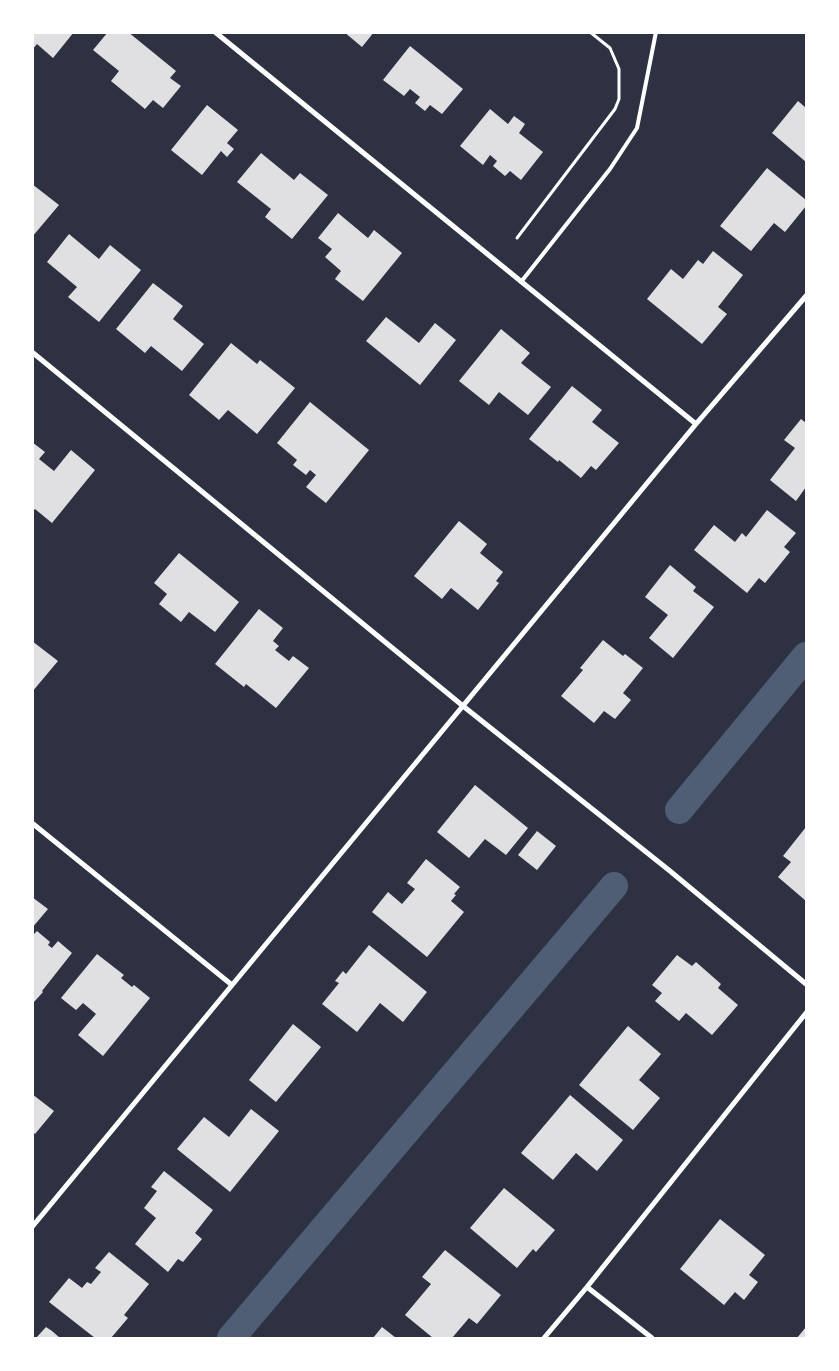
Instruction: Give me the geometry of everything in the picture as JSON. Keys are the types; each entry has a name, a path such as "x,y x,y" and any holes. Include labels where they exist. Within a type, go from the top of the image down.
{"street":[{"path":"214,32 696,424"},
{"path":"32,1227 696,424 806,296"},
{"path":"32,352 463,706 670,871 806,984"},
{"path":"32,823 232,985"},
{"path":"544,1338 588,1287 806,1013"},
{"path":"588,1287 652,1338"}],"lane":[{"path":"521,282 610,169 637,128 656,32"}],"path":[{"path":"516,238 615,110 619,99 619,68 610,48 590,32"}],"building":[{"path":"32,32 74,32 53,58 37,44 32,50"},
{"path":"108,32 128,32 176,71 170,78 181,86 163,108 153,100 145,109 111,81 119,71 93,50"},
{"path":"344,32 374,32 362,47"},
{"path":"410,46 463,89 442,114 430,105 425,111 415,103 420,97 410,89 404,96 383,80"},
{"path":"798,101 806,108 806,162 772,133"},
{"path":"207,105 238,130 227,143 234,149 227,157 221,151 202,175 171,150"},
{"path":"490,109 508,124 514,116 525,124 519,133 543,152 521,180 510,171 505,176 493,166 497,161 490,155 483,165 460,146"},
{"path":"261,153 294,180 300,173 328,195 292,239 265,217 271,209 237,182"},
{"path":"767,168 806,200 806,206 785,232 774,223 751,251 720,226"},
{"path":"32,184 59,205 32,237"},
{"path":"338,213 368,238 374,230 402,253 363,301 335,279 341,271 325,257 332,249 318,238"},
{"path":"69,234 99,259 110,245 141,270 99,322 68,297 77,287 47,262"},
{"path":"713,251 743,275 718,307 727,314 702,344 647,299 671,269 683,279 698,260 703,264"},
{"path":"153,283 183,306 173,319 204,344 182,371 151,346 145,353 116,329"},
{"path":"386,317 419,343 435,323 456,340 420,385 366,341"},
{"path":"501,329 530,353 521,363 551,387 528,415 499,392 489,405 459,381"},
{"path":"231,343 257,364 260,360 295,388 257,434 228,410 219,420 189,395"},
{"path":"572,386 602,410 592,422 619,443 596,470 591,466 581,478 529,439"},
{"path":"310,402 369,450 326,503 306,487 316,475 310,470 306,475 293,465 297,460 277,443"},
{"path":"801,419 806,423 806,487 796,501 770,480 795,448 784,440"},
{"path":"32,442 45,452 39,459 54,471 71,450 95,470 52,523 35,509 32,512"},
{"path":"767,510 796,533 784,547 790,552 765,583 759,578 747,593 694,550 714,525 735,542 742,533 746,537"},
{"path":"459,521 487,544 480,553 503,572 496,581 499,583 478,610 451,588 442,599 414,576"},
{"path":"179,553 239,602 215,632 189,612 181,622 159,604 167,594 154,583"},
{"path":"670,565 696,587 693,591 714,607 673,658 649,638 668,615 645,597"},
{"path":"259,609 283,628 273,641 279,646 275,650 289,661 293,656 309,668 276,708 246,684 244,687 215,664"},
{"path":"603,640 623,656 625,654 643,668 623,693 631,700 615,719 604,711 594,723 561,696 583,670 580,668"},
{"path":"32,641 58,661 32,692"},
{"path":"475,785 528,828 506,855 485,839 469,858 437,832"},
{"path":"806,827 806,901 778,877 791,862 783,856"},
{"path":"537,831 556,846 537,870 518,855"},
{"path":"426,859 460,887 451,901 464,912 427,957 372,912 388,892 402,904 415,889 407,883"},
{"path":"32,897 48,909 32,928"},
{"path":"37,931 50,942 48,945 52,948 58,941 72,953 34,1002 32,1001 32,932 34,934"},
{"path":"369,945 427,992 403,1022 380,1003 357,1032 322,1004 339,983 335,981 343,971 346,974"},
{"path":"97,954 124,975 121,978 132,987 134,985 150,998 103,1056 78,1035 96,1014 83,1003 76,1010 61,998"},
{"path":"677,955 692,966 696,962 721,984 718,988 738,1005 712,1035 686,1013 679,1021 655,1001 662,993 652,985"},
{"path":"293,1024 321,1047 276,1102 249,1080"},
{"path":"628,1026 661,1054 639,1080 660,1098 633,1130 579,1085"},
{"path":"32,1094 54,1111 35,1134 32,1131"},
{"path":"570,1095 623,1140 597,1171 576,1153 553,1180 521,1153"},
{"path":"251,1109 279,1131 230,1192 177,1149 204,1117 229,1137"},
{"path":"164,1171 213,1210 195,1233 202,1239 183,1262 178,1259 168,1272 135,1244 156,1218 144,1208 157,1191 151,1187"},
{"path":"504,1188 555,1230 536,1252 533,1249 517,1268 470,1228"},
{"path":"720,1219 765,1255 749,1275 758,1282 744,1300 735,1292 724,1305 680,1269"},
{"path":"445,1250 501,1295 477,1324 469,1318 452,1338 433,1338 405,1315 431,1284 422,1277"},
{"path":"109,1252 149,1284 124,1315 128,1318 111,1338 95,1338 49,1302 69,1278 82,1288 87,1282 91,1284 101,1272 95,1268"},
{"path":"46,1327 52,1331 60,1338 36,1338"},
{"path":"382,1327 396,1338 373,1338"},
{"path":"806,1327 806,1338 797,1338"}],"waterway":[{"path":"679,810 806,656"},
{"path":"231,1338 614,886"}]}
